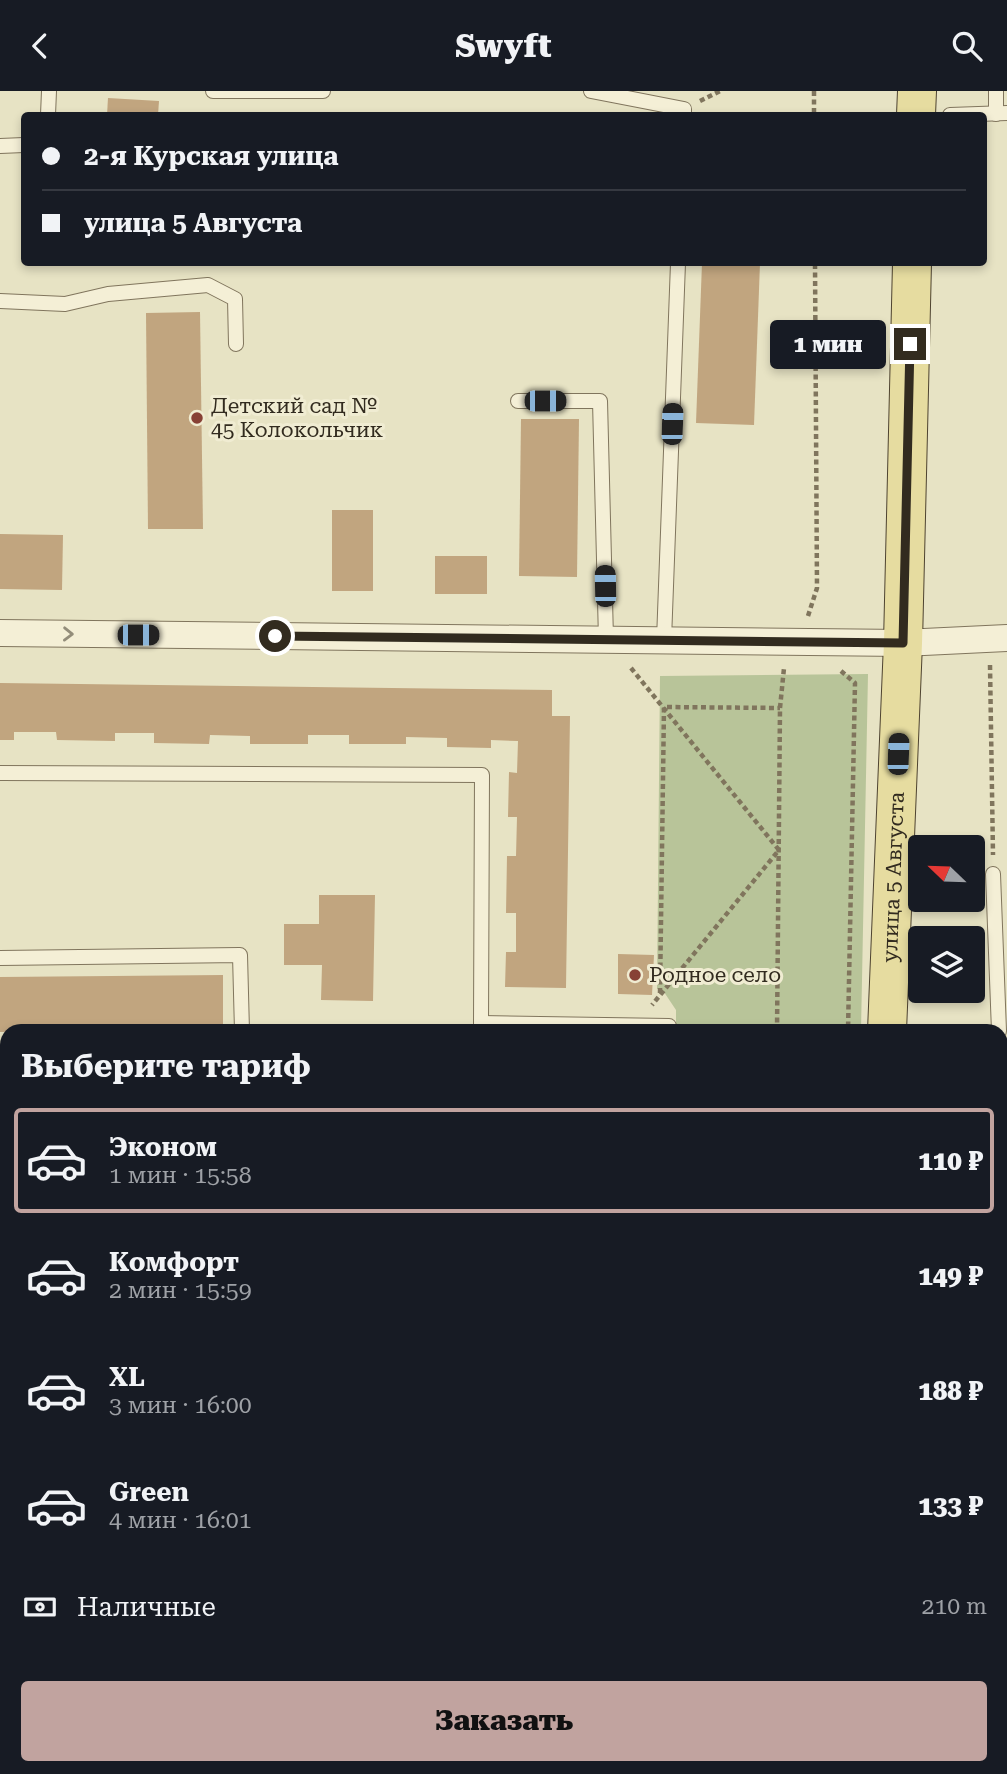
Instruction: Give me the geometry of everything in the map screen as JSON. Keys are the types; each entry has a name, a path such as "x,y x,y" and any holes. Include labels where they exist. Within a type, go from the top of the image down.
{"main road":[{"path":"916,112 917,91"},
{"name":"улица 5 Августа","path":"887,1024 903,643 912,266"}],"street":[{"path":"0,633 903,643 998,638"}],"lane":[{"path":"48,112 49,91"},
{"path":"213,91 323,91"},
{"path":"590,91 684,109 684,112"},
{"path":"996,91 1001,113"},
{"path":"0,145 21,145"},
{"path":"664,640 678,266"},
{"path":"0,301 65,304 108,294 208,285 235,299 236,344"},
{"path":"518,401 600,401 606,639"},
{"path":"0,773 482,775 481,1024"},
{"path":"993,874 999,1024"},
{"path":"0,958 240,955 242,1024"}],"path":[{"path":"814,91 814,112"},
{"path":"993,874 998,638"},
{"path":"606,639 779,850 638,1024"},
{"path":"782,670 794,670"},
{"path":"831,671 844,671 855,683 848,1024"},
{"path":"664,707 780,708"},
{"path":"660,995 664,707"}],"green space":[{"path":"868,674 861,1024 676,1024 676,1010 662,989 657,989 660,676"}],"building":[{"path":"108,98 159,101 158,112 107,112"},
{"path":"702,266 760,266 754,425 696,423"},
{"path":"200,312 203,529 148,529 146,313"},
{"path":"521,419 579,419 577,577 519,576"},
{"path":"332,510 373,510 373,591 332,591"},
{"path":"0,534 63,535 62,590 0,589"},
{"path":"435,556 487,556 487,594 435,594"},
{"path":"0,683 552,690 552,716 570,716 566,988 505,987 506,952 516,952 516,913 506,913 507,856 516,856 517,817 508,817 509,772 517,773 518,741 491,740 491,748 447,747 447,738 406,737 406,744 349,744 349,735 308,735 308,744 250,744 250,736 210,735 209,744 154,743 154,733 115,733 115,741 57,740 56,732 14,732 14,740 0,740"},
{"path":"319,895 375,895 373,1001 321,1000 322,965 284,965 284,924 319,924"},
{"name":"Родное село","path":"618,954 654,955 652,995 618,994"},
{"path":"223,975 223,1024 0,1024 0,977"}],"place":[{"name":"Детский сад № 45 Колокольчик","path":"197,418"},
{"name":"Родное село","path":"635,975"}],"route":[{"path":"275,636 903,643 910,344"}]}
